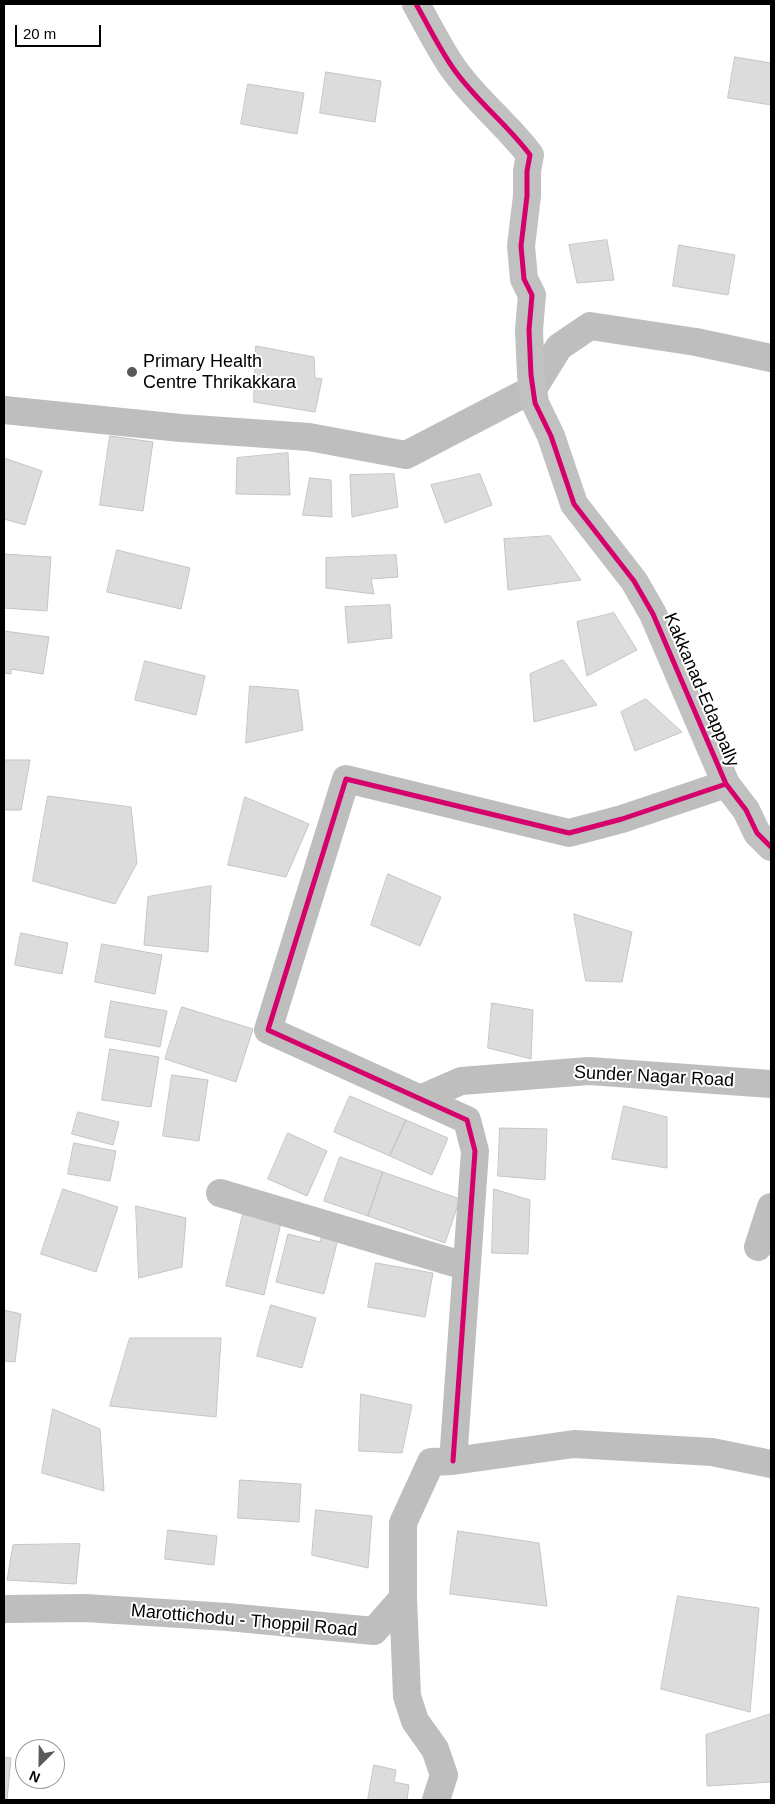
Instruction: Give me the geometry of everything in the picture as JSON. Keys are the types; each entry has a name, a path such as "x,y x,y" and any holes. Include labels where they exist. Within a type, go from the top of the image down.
{"street":[{"name":"Kakkanad-Edappally","path":"416,4 453,69 495,117 515,135 530,155 527,171 528,196 520,246 524,279 532,294 529,330 530,375 535,403 551,436 574,504 634,581 653,614 726,784 746,810 756,833 771,847"},
{"path":"4,410 181,428 308,436 406,454 533,389 559,347 590,326 696,342 771,358"},
{"path":"453,1461 475,1151 467,1120 268,1030 346,779 569,833 622,819 726,784"},
{"name":"Sunder Nagar Road","path":"420,1099 460,1081 590,1071 771,1084"},
{"path":"220,1193 466,1266"},
{"path":"758,1247 771,1207"},
{"path":"436,1800 444,1775 435,1749 415,1721 407,1696 403,1598 403,1523 431,1462 453,1461 574,1444 712,1452 771,1464"},
{"name":"Marottichodu - Thoppil Road","path":"4,1609 85,1608 228,1616 374,1631 403,1598"}],"building":[{"path":"735,57 771,63 771,105 728,98"},
{"path":"326,72 381,81 375,122 320,113"},
{"path":"248,84 304,93 297,134 241,124"},
{"path":"607,240 614,280 577,283 569,245"},
{"path":"679,245 735,255 728,295 673,286"},
{"path":"256,346 314,357 315,378 322,379 315,412 254,402"},
{"path":"110,436 153,442 143,511 100,505"},
{"path":"288,453 290,495 236,494 237,458"},
{"path":"4,458 42,471 25,525 4,519"},
{"path":"394,474 398,507 352,517 350,475"},
{"path":"480,474 492,505 445,523 431,485"},
{"path":"310,478 331,480 332,517 303,515"},
{"path":"550,536 581,580 508,590 504,539"},
{"path":"117,550 190,568 181,609 107,592"},
{"path":"4,554 51,557 47,611 4,608"},
{"path":"396,555 398,577 371,579 374,594 326,588 326,558"},
{"path":"390,605 392,638 348,643 345,607"},
{"path":"614,613 637,650 587,676 577,622"},
{"path":"4,631 49,637 43,674 11,669 11,674 4,673"},
{"path":"563,660 597,705 534,722 530,674"},
{"path":"145,661 205,676 196,715 135,700"},
{"path":"250,686 298,690 303,730 246,743"},
{"path":"646,699 682,732 635,751 621,712"},
{"path":"4,760 30,760 21,810 4,810"},
{"path":"48,796 131,807 137,863 115,904 33,881"},
{"path":"245,797 309,824 286,877 228,865"},
{"path":"388,874 441,897 420,946 371,925"},
{"path":"211,886 208,952 144,945 148,897"},
{"path":"574,914 632,932 622,982 586,981"},
{"path":"21,933 68,943 62,974 15,965"},
{"path":"102,944 162,955 155,994 95,982"},
{"path":"111,1001 167,1011 160,1047 105,1037"},
{"path":"492,1003 533,1010 531,1059 488,1048"},
{"path":"182,1007 253,1029 236,1082 165,1059"},
{"path":"110,1049 159,1057 151,1107 102,1100"},
{"path":"172,1075 208,1080 199,1141 163,1136"},
{"path":"350,1096 406,1120 390,1156 334,1132"},
{"path":"624,1106 667,1117 667,1168 612,1159"},
{"path":"78,1112 119,1122 113,1145 72,1134"},
{"path":"406,1120 448,1138 432,1175 390,1156"},
{"path":"500,1128 547,1129 545,1180 498,1176"},
{"path":"288,1133 327,1151 307,1196 268,1179"},
{"path":"74,1143 116,1151 110,1181 68,1174"},
{"path":"340,1157 383,1172 368,1216 324,1201"},
{"path":"383,1172 460,1199 445,1243 368,1216"},
{"path":"63,1189 118,1207 96,1272 41,1254"},
{"path":"494,1189 530,1200 528,1254 492,1253"},
{"path":"136,1206 186,1218 182,1267 139,1278"},
{"path":"243,1214 281,1223 264,1295 226,1286"},
{"path":"323,1231 339,1235 324,1294 276,1282 288,1234 320,1242"},
{"path":"376,1263 433,1273 425,1317 368,1307"},
{"path":"271,1305 316,1318 302,1368 257,1356"},
{"path":"4,1310 21,1314 15,1362 4,1361"},
{"path":"130,1338 221,1338 216,1417 110,1406"},
{"path":"361,1394 412,1405 402,1453 359,1451"},
{"path":"53,1409 100,1429 104,1491 42,1473"},
{"path":"240,1480 301,1484 299,1522 238,1518"},
{"path":"316,1510 372,1516 368,1568 312,1555"},
{"path":"168,1530 217,1536 214,1565 165,1559"},
{"path":"458,1531 539,1543 547,1606 450,1594"},
{"path":"80,1544 76,1584 7,1580 13,1545"},
{"path":"678,1596 759,1608 750,1712 661,1689"},
{"path":"771,1714 771,1782 707,1786 706,1735"},
{"path":"4,1757 11,1758 7,1800 4,1800"},
{"path":"374,1765 396,1770 394,1782 409,1785 407,1800 368,1800"}],"cycle path":[{"path":"416,4 443,53 462,80 530,155 521,246 524,279 532,295 529,330 531,375 535,403 551,436 574,504 634,581 653,614 726,784 746,810 757,833 771,847"},
{"path":"453,1461 475,1151 467,1120 268,1030 346,779 569,833 622,819 726,784"}],"place":[{"name":"Primary Health Centre Thrikakkara","path":"132,372"}]}
